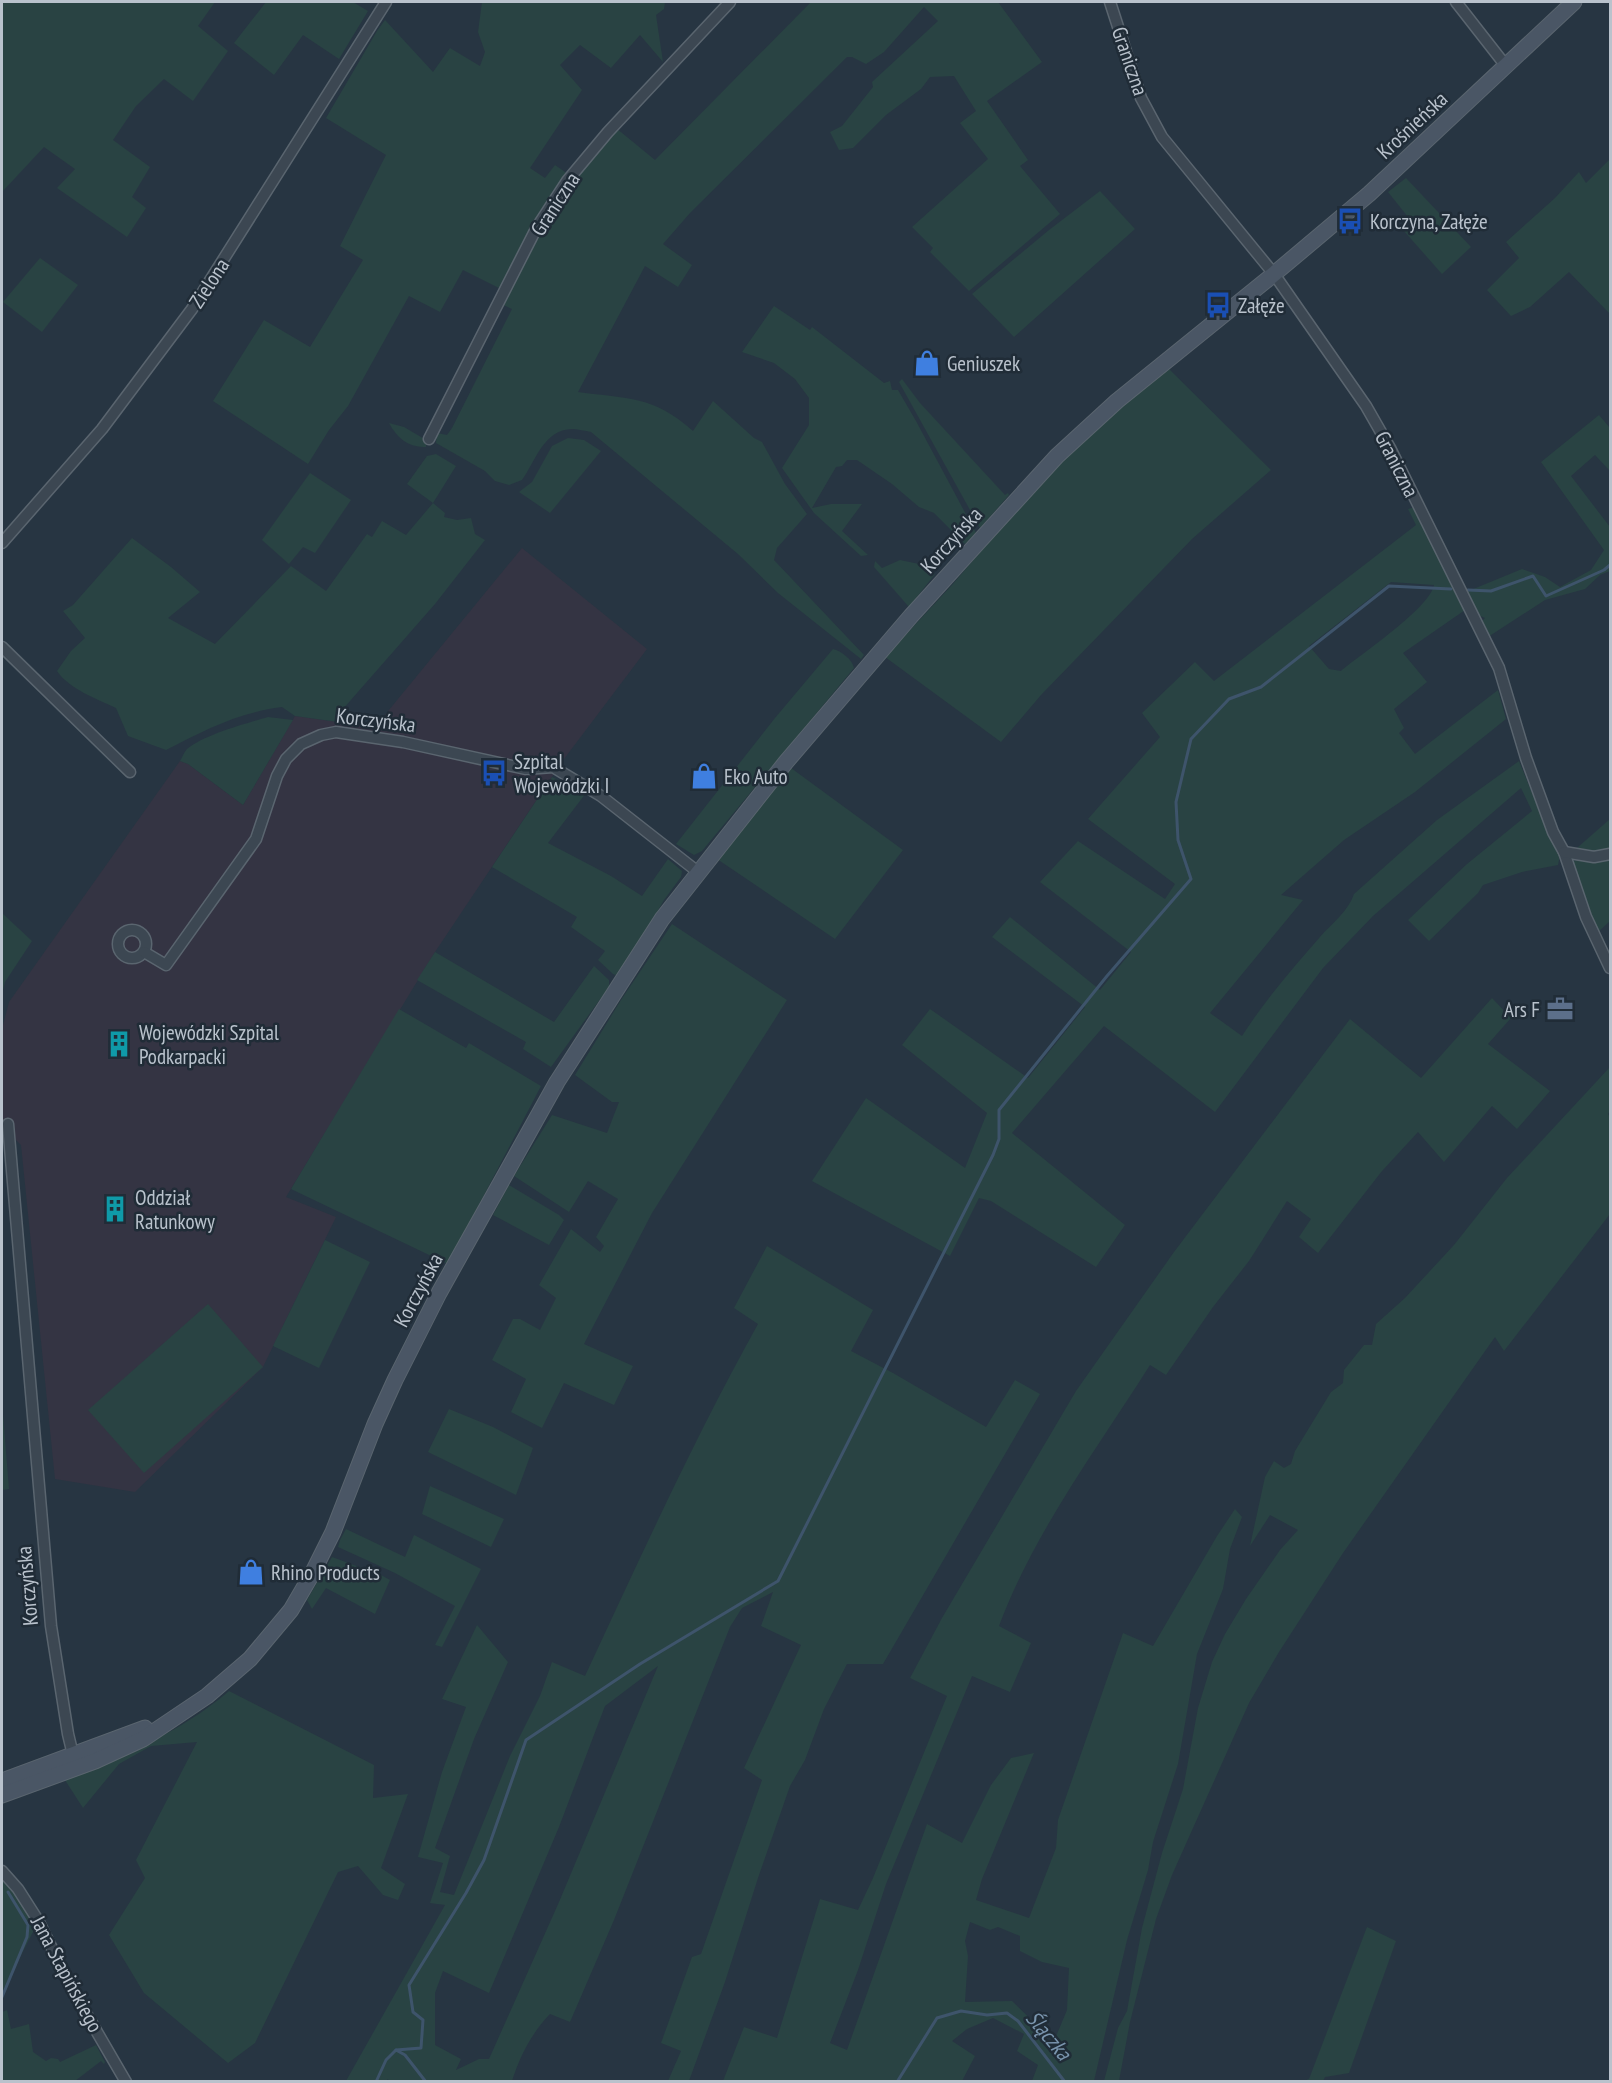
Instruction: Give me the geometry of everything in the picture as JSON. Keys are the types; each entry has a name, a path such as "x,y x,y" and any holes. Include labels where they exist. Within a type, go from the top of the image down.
{"main road":[{"name":"Krośnieńska","path":"1274,274 1369,194 1574,2"},
{"name":"Korczyńska","path":"2,1795 176,1717 207,1696 250,1659 291,1610 333,1532 375,1424 395,1380 489,1201 557,1082 662,919 786,762 864,669 1057,456 1117,400 1274,274"},
{"name":"Korczyńska","path":"2,1781 75,1761"}],"street":[{"name":"Zielona","path":"2,543 102,429 192,309 386,2"},
{"name":"Graniczna","path":"429,439 537,227 567,181 608,132 730,2"},
{"name":"Graniczna","path":"1110,2 1141,98 1162,136 1274,274 1366,406 1390,448 1499,668 1526,758 1553,832 1564,852 1586,917 1611,968"},
{"path":"1456,2 1506,66"},
{"path":"2,647 130,772"},
{"name":"Korczyńska","path":"144,952 166,965 256,839 277,776 286,759 301,744 321,735 336,732 403,742 526,769 553,767 601,796 698,872"},
{"path":"1564,852 1594,857 1611,854"},
{"name":"Korczyńska","path":"8,1124 51,1626 75,1761"},
{"name":"Jana Stapińskiego","path":"2,1871 18,1889 46,1933 72,1989 126,2082"}],"shaded area":[{"path":"522,548 647,649 564,759 435,952 286,1197 336,1217 263,1367 135,1492 55,1479 21,1145 14,1138 3,1137 2,1029 9,1002 180,761 188,764 243,805 295,716 375,727"}],"green space":[{"path":"2,2 215,2 198,26 228,51 193,101 164,79 136,106 113,140 150,167 132,197 146,208 127,237 57,188 75,169 44,147 2,192"},
{"path":"266,2 353,2 368,11 339,59 303,35 274,75 234,43"},
{"path":"482,2 665,2 664,9 656,15 663,62 640,35 611,68 580,45 560,65 582,90 530,168 545,178 555,165 568,174 503,290 463,270 440,312 409,296 348,406 329,430 308,464 213,401 264,320 310,347 363,260 340,246 386,155 326,118 377,31 385,20 433,72 450,48 480,66 485,52 478,32"},
{"path":"811,2 998,2 1042,62 987,101 1028,160 1020,166 1060,214 969,291 930,252 933,248 912,227 988,159 960,123 976,111 954,76 930,77 921,89 886,115 853,148 839,150 830,132 842,126 873,87 872,82 938,21 924,7 884,52 866,64 847,57 690,213 663,244 692,265 678,287 645,266 578,392 626,398 652,405 679,419 693,431 713,401 754,438 762,442 785,484 807,514 777,548 774,560 864,655 861,659 778,593 738,554 591,432 572,429 554,434 541,448 522,480 509,485 495,481 485,471 436,443 437,433 447,435 452,428 512,309 501,304 549,216 574,178 616,128 655,160"},
{"path":"1610,159 1610,314 1569,272 1530,307 1511,316 1487,290 1519,258 1506,242 1555,198 1579,172 1586,183"},
{"path":"1406,178 1471,247 1442,274 1404,231 1412,222 1388,192"},
{"path":"1100,191 1135,229 1014,337 972,294"},
{"path":"40,258 78,285 42,332 3,302"},
{"path":"774,306 810,330 812,327 884,383 890,381 892,390 898,390 976,533 965,544 934,513 919,507 892,484 857,460 847,460 842,466 836,467 812,508 831,504 862,504 842,531 868,555 861,556 814,513 782,468 809,425 809,398 795,379 774,363 742,352"},
{"path":"1168,368 1271,470 1192,539 1041,695 1001,742 885,657 952,585 1043,479"},
{"path":"902,379 920,403 1005,495 1008,493 1009,495 980,528 899,382"},
{"path":"1599,415 1610,428 1610,471 1595,455 1571,476 1610,527 1610,571 1600,575 1585,589 1545,600 1488,637 1480,623 1485,618 1478,615 1466,592 1522,569 1545,577 1560,587 1591,570 1604,550 1541,462"},
{"path":"389,423 404,427 426,440 426,447 414,446 404,441"},
{"path":"568,438 584,440 601,451 550,513 519,492 532,482 552,446"},
{"path":"436,454 456,466 433,503 407,484 427,456"},
{"path":"310,473 351,500 315,553 303,547 289,564 262,540"},
{"path":"433,503 445,513 444,517 457,520 471,518 475,534 485,540 435,604 343,709 338,722 295,716 282,707 236,718 166,750 128,736 116,708 76,688 57,671 71,651 85,638 63,611 73,605 132,538 200,592 168,618 215,644 291,566 326,591 367,534 372,537 382,521 406,535"},
{"path":"1415,507 1465,610 1403,653 1427,682 1394,709 1404,728 1399,733 1415,754 1498,690 1506,719 1415,792 1344,840 1281,895 1303,900 1210,1013 1242,1036 1279,985 1344,912 1354,894 1437,820 1519,761 1551,840 1560,855 1558,865 1522,872 1483,885 1478,893 1429,941 1408,920 1467,864 1532,811 1521,788 1373,916 1323,968 1215,1112 1104,1026 1012,1133 1125,1225 1096,1267 991,1201 979,1198 950,1256 812,1181 866,1098 965,1168 987,1113 902,1045 930,1009 1028,1078 1085,1007 992,937 1010,917 1100,990 1131,952 1040,882 1078,841 1165,899 1175,884 1088,819 1160,737 1142,713 1195,662 1214,681 1416,525 1408,509","holes":["1391,582 1434,585 1430,595 1421,606 1341,671 1329,669 1309,646"]},
{"path":"900,560 919,564 935,574 909,607 874,567 875,561 882,568"},
{"path":"833,649 846,656 854,668 702,851 694,855 676,844 775,718"},
{"path":"268,717 293,720 243,805 188,764 180,761 187,749 203,739"},
{"path":"791,768 903,850 835,939 717,859"},
{"path":"552,777 586,793 548,843 611,876 642,896 668,859 682,871 681,877 664,900 620,977 613,974 598,960 605,951 571,927 577,917 492,867"},
{"path":"1610,819 1610,848 1596,851 1577,848"},
{"path":"1610,860 1610,921 1597,933 1571,868 1573,861 1601,862"},
{"path":"2,913 32,941 5,982 2,994"},
{"path":"672,924 787,1000 652,1213 584,1344 633,1366 614,1405 564,1383 542,1428 511,1412 526,1379 492,1360 513,1319 520,1319 540,1330 556,1298 539,1285 571,1229 600,1252 604,1246 596,1237 618,1199 588,1181 569,1212 514,1176 552,1115 607,1133 619,1102 612,1102 575,1075 621,1000"},
{"path":"435,952 554,1022 594,966 609,980 609,987 551,1067 523,1049 526,1042 417,980"},
{"path":"1492,998 1511,1018 1488,1044 1550,1091 1517,1129 1492,1106 1444,1162 1418,1132 1382,1171 1318,1253 1299,1237 1311,1219 1287,1201 1249,1261 1213,1307 1166,1375 1150,1365 1048,1524 1013,1591 999,1626 1031,1643 1010,1692 972,1676 886,1884 858,1970 830,2043 847,2050 927,1824 962,1843 991,1785 1011,1758 1034,1753 982,1879 976,1900 1029,1918 1056,1848 1058,1820 1123,1633 1153,1646 1235,1509 1242,1517 1230,1549 1223,1589 1197,1654 1178,1764 1153,1842 1148,1870 1127,1940 1094,2081 1032,2081 1038,2065 1017,2051 1024,2034 993,2018 967,2029 952,2041 975,2056 962,2081 723,2081 744,2027 777,2038 820,1899 858,1910 947,1696 910,1678 942,1618 1076,1391 1174,1252 1350,1019 1421,1078","holes":["970,1922 990,1930 998,1927 1020,1936 1020,1951 1042,1962 1069,1968 1067,2010 1052,2046 1045,2033 1012,2001 965,2002 968,1956 965,1941"]},
{"path":"399,1009 466,1048 469,1043 541,1086 448,1264 291,1189"},
{"path":"1610,1067 1610,1111 1608,1114 1610,1117 1610,1214 1504,1351 1495,1337 1343,1553 1249,1703 1172,1875 1156,1919 1130,2022 1119,2081 1104,2081 1118,2028 1127,2011 1142,1928 1162,1853 1183,1789 1198,1708 1212,1662 1225,1634 1246,1599 1280,1550 1298,1530 1270,1515 1250,1546 1265,1477 1274,1461 1284,1468 1291,1464 1295,1451 1331,1392 1343,1383 1344,1370 1364,1345 1372,1345 1376,1324 1405,1298 1454,1245 1507,1178"},
{"path":"509,1185 564,1220 549,1245 493,1215"},
{"path":"325,1240 370,1262 319,1368 273,1346"},
{"path":"767,1246 873,1310 851,1351 986,1427 1015,1380 1040,1394 883,1664 847,1664 824,1709 805,1760 790,1786 725,1982 689,2081 668,2081 681,2051 661,2043 692,1957 701,1954 762,1780 744,1768 801,1645 761,1626 773,1592 742,1608 730,1627 614,1920 570,2022 550,2014 537,2029 527,2046 512,2081 389,2082 388,2079 386,2081 346,2081 445,1905 430,1903 443,1863 418,1857 442,1772 466,1707 442,1699 477,1625 508,1662 474,1739 435,1848 450,1856 440,1892 454,1895 510,1756 540,1696 552,1662 585,1676 690,1455 758,1324 734,1308","holes":["658,1666 559,1902 489,2059 479,2059 456,2070 461,2059 435,2045 435,1993 443,1971 489,1993 559,1827 605,1706"]},
{"path":"208,1304 263,1367 144,1473 88,1410"},
{"path":"2,1402 9,1489 2,1490"},
{"path":"449,1409 493,1427 533,1448 516,1495 428,1452"},
{"path":"430,1486 504,1519 491,1547 422,1514"},
{"path":"346,1529 405,1557 414,1535 481,1569 442,1647 435,1645 455,1606 395,1573 338,1547"},
{"path":"332,1557 390,1580 375,1614 326,1588 312,1609 307,1600"},
{"path":"229,1691 374,1765 373,1798 408,1794 381,1868 405,1884 398,1900 383,1895 358,1866 338,1872 255,2043 228,2063 144,1993 109,1935 145,1878 136,1860 197,1742 151,1746 119,1764 83,1808 65,1780 151,1742 191,1719"},
{"path":"2,1879 13,1891 36,1926 2,1992"},
{"path":"1367,1927 1396,1941 1349,2073 1325,2077 1323,2081 1303,2081 1309,2079"},
{"path":"7,2010 11,2029 29,2024 33,2052 46,2061 51,2058 58,2059 60,2062 96,2045 104,2064 101,2061 75,2081 2,2081 2,2012"}],"waterway":[{"path":"1468,590 1491,591 1533,576 1546,596 1604,570 1610,565"},
{"path":"396,2050 421,2048 423,2020 413,2012 409,1985 484,1860 526,1740 640,1664 778,1581 993,1155 999,1139 999,1110 1107,976 1191,879 1178,840 1176,802 1191,739 1229,699 1261,687 1389,586 1451,589"},
{"path":"2,1997 27,1937 28,1925 8,1892"},
{"name":"Ślączka","path":"897,2082 937,2018 961,2011 987,2015 1007,2013 1018,2021 1065,2082"},
{"name":"Ślączka","path":"376,2082 386,2060 396,2050 405,2055 426,2082"}],"place":[{"name":"Korczyna, Załęże","path":"1350,221"},
{"name":"Załęże","path":"1218,305"},
{"name":"Geniuszek","path":"927,363"},
{"name":"Szpital Wojewódzki I","path":"494,773"},
{"name":"Eko Auto","path":"704,776"},
{"name":"Ars F","path":"1560,1009"},
{"name":"Wojewódzki Szpital Podkarpacki","path":"119,1044"},
{"name":"Oddział Ratunkowy","path":"115,1209"},
{"name":"Rhino Products","path":"251,1572"}]}
